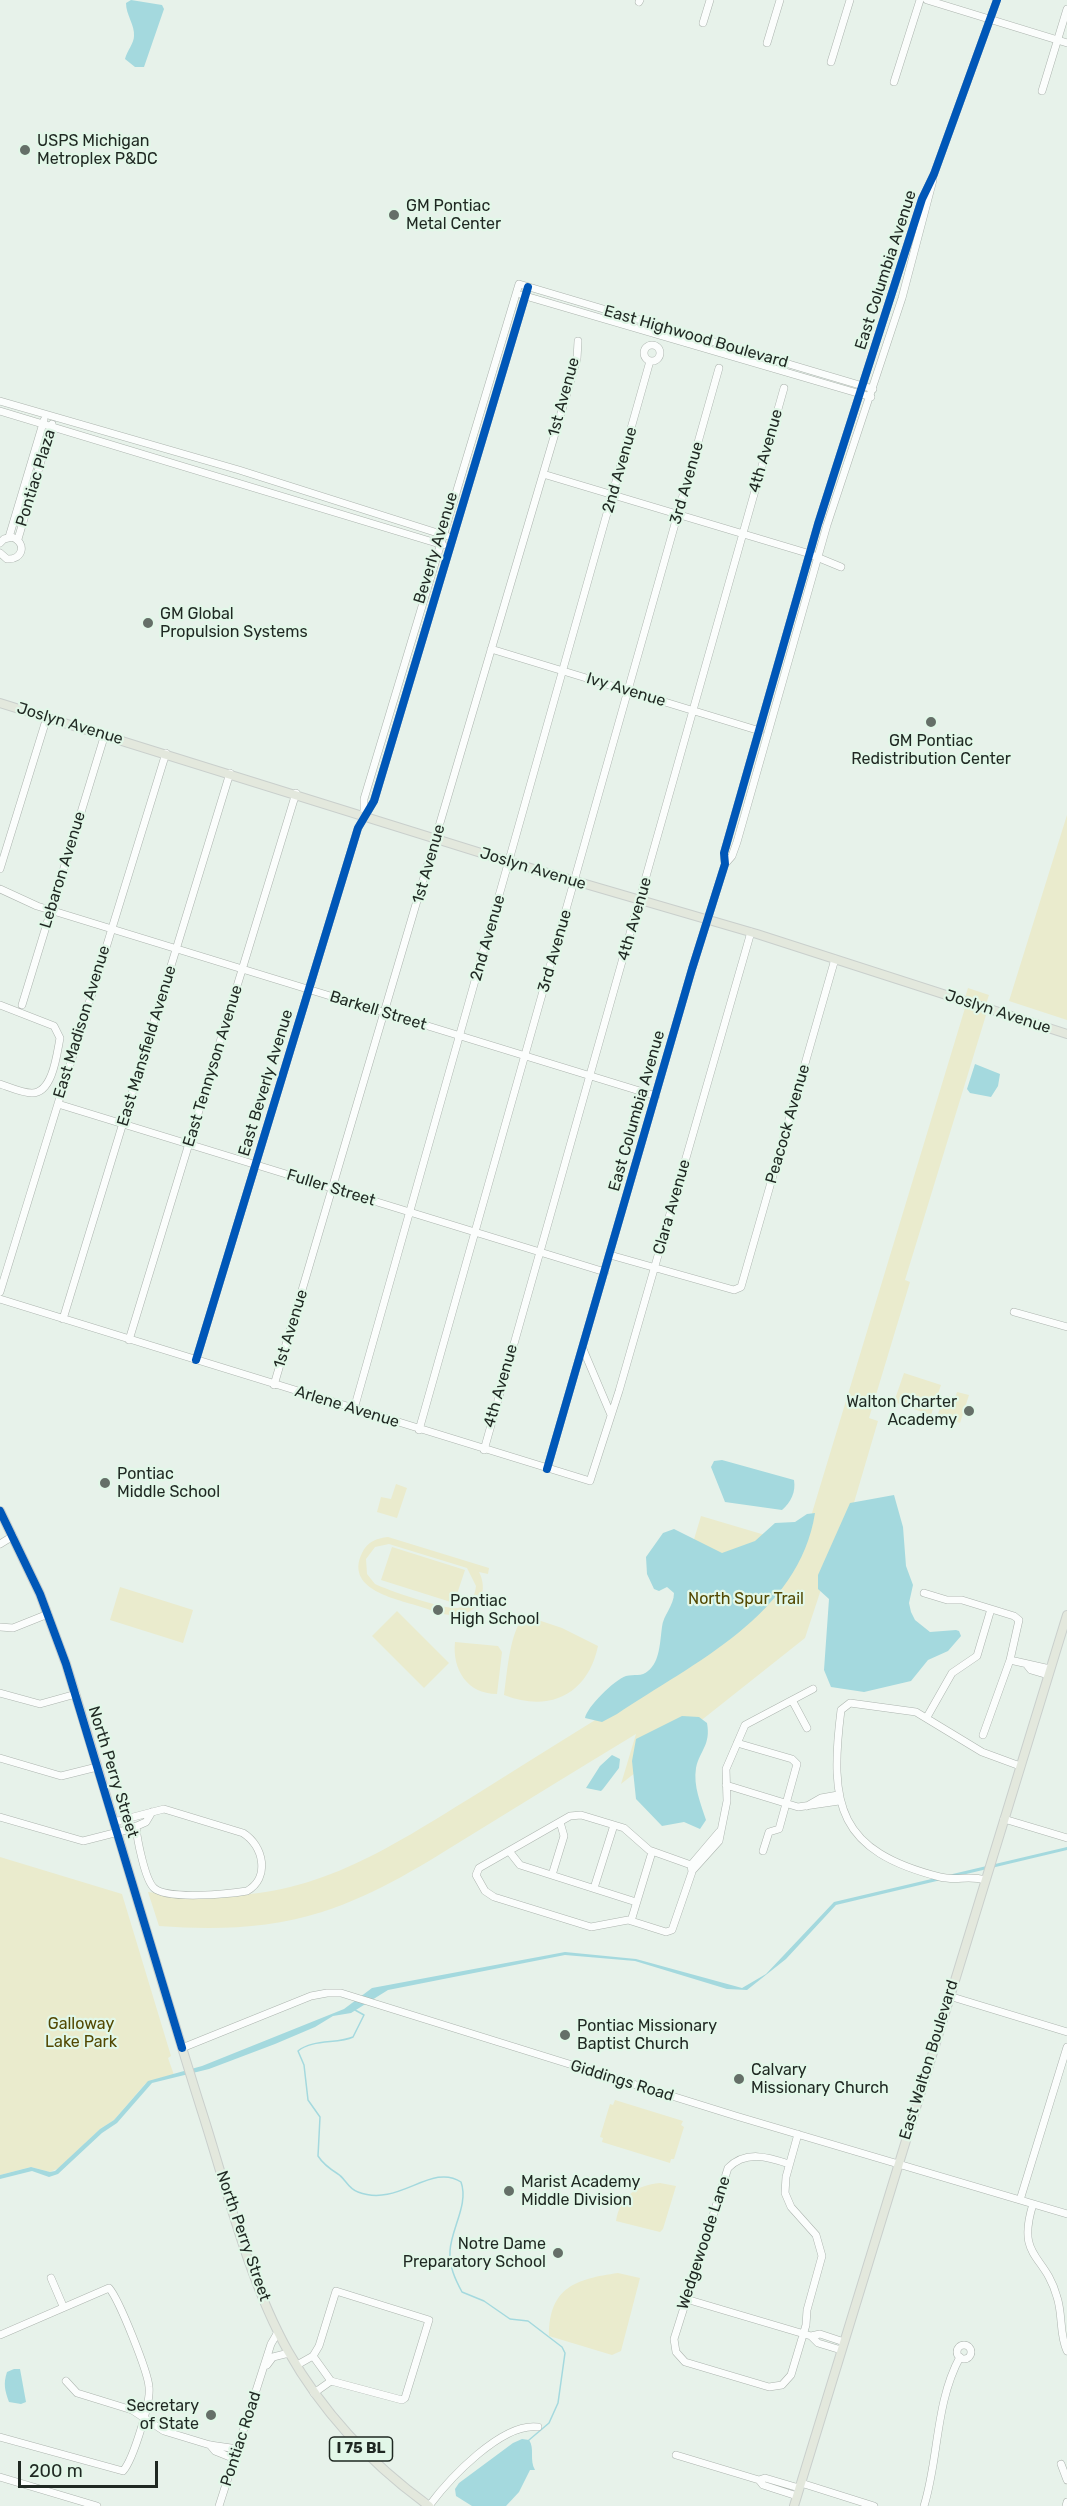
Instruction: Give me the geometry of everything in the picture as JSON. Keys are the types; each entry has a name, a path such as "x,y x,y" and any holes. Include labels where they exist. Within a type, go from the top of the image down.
{"main road":[{"name":"Joslyn Avenue","path":"0,703 364,814 436,839 640,902 751,932 835,958 1067,1034"},
{"name":"North Perry Street","path":"0,1511 14,1536 48,1614 76,1695 182,2048 255,2276 278,2332 314,2393 364,2452 429,2506"},
{"name":"East Walton Boulevard","path":"794,2506 1049,1672 1065,1629 1067,1615"}],"street":[{"path":"703,23 710,0"},
{"path":"767,43 780,0"},
{"path":"831,62 850,0"},
{"path":"894,82 920,0"},
{"path":"927,0 1067,43"},
{"name":"East Columbia Avenue","path":"547,1469 725,864 724,853 809,555 918,208 934,174 997,0"},
{"path":"1042,91 1067,9"},
{"name":"East Columbia Avenue","path":"725,864 732,856 817,559 871,397 915,254 934,174"},
{"name":"East Highwood Boulevard","path":"519,284 873,388"},
{"name":"Beverly Avenue","path":"364,814 364,799 519,284"},
{"name":"Beverly Avenue","path":"364,814 374,801 528,287"},
{"name":"East Highwood Boulevard","path":"516,293 871,397"},
{"name":"1st Avenue","path":"274,1385 577,359 578,341"},
{"name":"2nd Avenue","path":"354,1409 650,361"},
{"name":"3rd Avenue","path":"419,1430 719,368"},
{"name":"4th Avenue","path":"484,1450 784,388"},
{"path":"0,401 238,470 453,538"},
{"path":"0,411 450,547"},
{"name":"Pontiac Plaza","path":"9,537 46,415"},
{"name":"Pontiac Plaza","path":"0,553 7,559 19,556 22,547 18,539 54,417"},
{"path":"111,444 116,440 146,449 164,450"},
{"name":"East Columbia Avenue","path":"835,500 837,484 848,454 842,449"},
{"path":"147,455 165,457 198,466 201,460"},
{"path":"543,474 743,534 841,567"},
{"path":"266,492 271,486 305,497 322,498"},
{"path":"0,543 9,537 18,539"},
{"name":"Ivy Avenue","path":"491,649 760,731"},
{"name":"East Columbia Avenue","path":"777,702 778,686 786,656 782,652"},
{"path":"0,869 47,717"},
{"name":"Lebaron Avenue","path":"21,1005 105,734"},
{"name":"East Madison Avenue","path":"0,1292 166,753"},
{"name":"East Columbia Avenue","path":"746,811 742,808 751,759"},
{"name":"East Mansfield Avenue","path":"63,1319 230,773"},
{"name":"East Tennyson Avenue","path":"129,1340 296,793"},
{"name":"East Beverly Avenue","path":"196,1360 364,814"},
{"name":"Barkell Street","path":"0,889 51,910 656,1096"},
{"name":"Clara Avenue","path":"590,1481 620,1391 751,932"},
{"name":"Peacock Avenue","path":"655,1267 734,1290 739,1289 835,958"},
{"path":"0,1005 58,1029 60,1038 46,1084 35,1092 0,1084"},
{"path":"53,1067 67,1071"},
{"name":"Fuller Street","path":"58,1104 605,1272"},
{"path":"610,1255 655,1267"},
{"name":"Arlene Avenue","path":"0,1299 590,1481"},
{"path":"1014,1312 1067,1327"},
{"path":"583,1349 611,1415"},
{"path":"575,1372 582,1368 591,1371"},
{"path":"603,1392 612,1395 620,1391"},
{"path":"0,1544 14,1536"},
{"path":"924,1593 991,1609 1015,1617 1019,1621 1010,1660 983,1735"},
{"path":"927,1717 952,1673 977,1656 991,1609"},
{"path":"0,1627 14,1628 48,1614"},
{"path":"1010,1660 1049,1672"},
{"path":"692,1868 652,1852 627,1830 579,1814 560,1822 477,1870 477,1877 489,1895 591,1927 631,1921 666,1932 672,1930 692,1868 719,1832 727,1801 726,1769 747,1723 813,1689"},
{"path":"0,1693 40,1704 76,1695"},
{"path":"792,1700 807,1728"},
{"path":"985,1880 972,1876 940,1876 886,1858 855,1832 839,1798 836,1771 840,1711 844,1705 850,1703 904,1708 927,1717 982,1752 1020,1766"},
{"path":"737,1743 795,1761 797,1767 778,1829 769,1832 763,1851"},
{"path":"0,1758 59,1776 97,1767"},
{"path":"726,1785 786,1804 806,1806 817,1800 839,1798"},
{"path":"114,1822 142,1812 165,1809 245,1834 253,1842 263,1866 263,1872 247,1891 198,1894 160,1892 150,1883 136,1826"},
{"path":"0,1817 80,1841 136,1826 148,1820 152,1812"},
{"path":"1004,1819 1067,1838"},
{"path":"552,1875 564,1836 560,1822"},
{"path":"594,1888 614,1825"},
{"path":"509,1851 518,1864 636,1902"},
{"path":"631,1921 652,1852"},
{"name":"Giddings Road","path":"182,2048 312,1996 338,1993 1067,2214"},
{"path":"949,1996 1067,2032"},
{"path":"1020,2200 1067,2047"},
{"path":"798,2134 785,2183 787,2200 816,2235 822,2253 807,2310 807,2335"},
{"name":"Wedgewoode Lane","path":"789,2164 758,2156 737,2162 728,2168 674,2335 674,2347 680,2358 688,2363 772,2387 783,2384 790,2377 807,2335"},
{"path":"1033,2204 1027,2229 1028,2244 1056,2292 1062,2337 1067,2351"},
{"path":"51,2278 63,2306"},
{"path":"0,2335 105,2288 112,2290 139,2355 149,2387 129,2463 123,2471 0,2437"},
{"path":"297,2365 313,2356 319,2346 336,2291 429,2320 405,2398 398,2400 332,2381 313,2356"},
{"path":"686,2299 807,2335 820,2334 842,2346"},
{"name":"Pontiac Road","path":"219,2506 262,2372 278,2332"},
{"name":"Pontiac Road","path":"262,2372 273,2356 289,2353"},
{"path":"924,2506 933,2476 939,2419 960,2357"},
{"path":"66,2381 77,2393 118,2404 143,2416 164,2431 210,2445 238,2449"},
{"path":"314,2393 332,2381"},
{"path":"429,2506 448,2480 482,2452 512,2432 530,2426 538,2427"},
{"path":"210,2445 215,2451 234,2459"},
{"path":"676,2455 759,2480 765,2478 799,2489 874,2506"},
{"path":"1061,2464 1067,2480"},
{"path":"0,2477 97,2506"}],"green space":[{"path":"1067,815 1067,1020 1009,1001"},
{"name":"North Spur Trail","path":"968,988 989,995 983,1013 986,1015 905,1280 910,1282 869,1418 878,1421 838,1557 832,1556 805,1638 621,1784 636,1734 420,1866 343,1905 302,1918 262,1925 221,1928 159,1926 148,1892 199,1896 245,1895 286,1888 362,1861 480,1792 650,1686 701,1516 802,1546 965,1008 962,1007"},
{"path":"904,1373 941,1385 931,1415 894,1402"},
{"path":"957,1392 969,1395 960,1423 938,1414 942,1402 955,1398"},
{"path":"396,1484 407,1488 397,1518 377,1512 381,1497 391,1499"},
{"path":"388,1537 489,1568 488,1574 479,1572 483,1585 478,1604 467,1613 449,1615 395,1599 374,1590 365,1583 358,1565 367,1546 373,1541","holes":["389,1544 467,1568 476,1586 474,1594 465,1606 451,1608 416,1599 375,1584 367,1574 366,1559 375,1547"]},
{"path":"392,1547 465,1570 454,1603 381,1580"},
{"path":"120,1587 193,1610 183,1643 110,1620"},
{"path":"397,1611 449,1663 424,1688 372,1636"},
{"path":"526,1616 562,1628 598,1646 586,1676 564,1695 537,1702 504,1695 513,1640 516,1630"},
{"path":"455,1642 498,1646 502,1652 497,1694 477,1690 464,1678 456,1662"},
{"name":"Galloway Lake Park","path":"0,1857 122,1894 171,2056 168,2058 174,2075 145,2084 114,2120 100,2129 59,2168 50,2172 31,2167 0,2175"},
{"path":"615,2100 683,2121 681,2125 684,2127 674,2159 671,2159 670,2163 602,2142 603,2138 600,2137 610,2104 613,2105"},
{"path":"660,2183 676,2186 663,2229 660,2232 616,2221 621,2205 630,2194 644,2186"},
{"path":"618,2273 640,2278 621,2351 612,2355 549,2336 550,2319 554,2306 568,2288 590,2278"}],"water":[{"path":"131,0 162,5 164,9 144,67 135,67 125,59 134,36 126,3"},
{"path":"975,1064 1000,1074 998,1086 991,1097 970,1093 967,1089"},
{"path":"722,1460 794,1480 793,1493 788,1504 782,1510 725,1502 711,1467 714,1461"},
{"path":"894,1495 903,1527 906,1566 913,1585 909,1603 911,1612 915,1620 930,1632 956,1630 961,1636 948,1651 928,1660 911,1681 864,1692 831,1687 824,1670 829,1599 818,1589 818,1575 850,1503"},
{"path":"815,1513 805,1549 788,1580 765,1608 738,1633 709,1655 617,1714 602,1722 585,1718 608,1688 626,1676 646,1673 655,1662 663,1623 674,1593 667,1587 659,1591 654,1589 647,1574 646,1557 663,1533 674,1529 722,1553 755,1541 775,1523 795,1522 807,1514"},
{"path":"682,1716 699,1717 707,1723 708,1737 695,1775 698,1795 706,1820 700,1829 684,1822 662,1826 636,1799 632,1761 636,1739"},
{"path":"612,1755 620,1759 619,1768 603,1789 601,1791 586,1788 600,1766"},
{"path":"1067,1847 1067,1850 836,1905 786,1959 747,1990 727,1989 635,1961 565,1955 388,1990 351,2013 333,2016 315,2027 275,2044 209,2069 152,2083 117,2123 102,2133 58,2174 49,2177 32,2171 0,2179 0,2175 31,2167 50,2172 55,2171 100,2129 114,2120 148,2081 202,2066 344,2009 372,1988 565,1952 636,1959 742,1988 766,1974 834,1902"},
{"path":"20,2369 26,2402 21,2404 9,2402 6,2391 7,2372"},
{"path":"522,2439 529,2440 531,2443 535,2470 530,2470 519,2492 506,2506 472,2506 456,2496 455,2489 459,2483 513,2443"}],"waterway":[{"path":"355,2010 364,2015 353,2037 310,2045 298,2051 304,2065 308,2100 320,2117 318,2156 352,2188 358,2192 373,2195 401,2191 438,2177 450,2177 461,2182 463,2199 451,2243 450,2262 462,2292 484,2301 510,2319 528,2321 562,2347 565,2353 558,2403 549,2423 529,2440"}],"cycle path":[{"path":"547,1469 692,969 725,864 724,853 818,524 922,199 934,174 997,0"},
{"path":"196,1360 358,828 374,801 528,287"},
{"path":"0,1511 40,1594 66,1664 182,2048"}],"place":[{"name":"USPS Michigan Metroplex P&DC","path":"25,150"},
{"name":"GM Pontiac Metal Center","path":"394,215"},
{"name":"GM Global Propulsion Systems","path":"148,623"},
{"name":"GM Pontiac Redistribution Center","path":"931,722"},
{"name":"Walton Charter Academy","path":"969,1411"},
{"name":"Pontiac Middle School","path":"105,1483"},
{"name":"Pontiac High School","path":"438,1610"},
{"name":"Pontiac Missionary Baptist Church","path":"565,2035"},
{"name":"Calvary Missionary Church","path":"739,2079"},
{"name":"Marist Academy Middle Division","path":"509,2191"},
{"name":"Notre Dame Preparatory School","path":"558,2253"},
{"name":"Secretary of State","path":"211,2415"}]}
